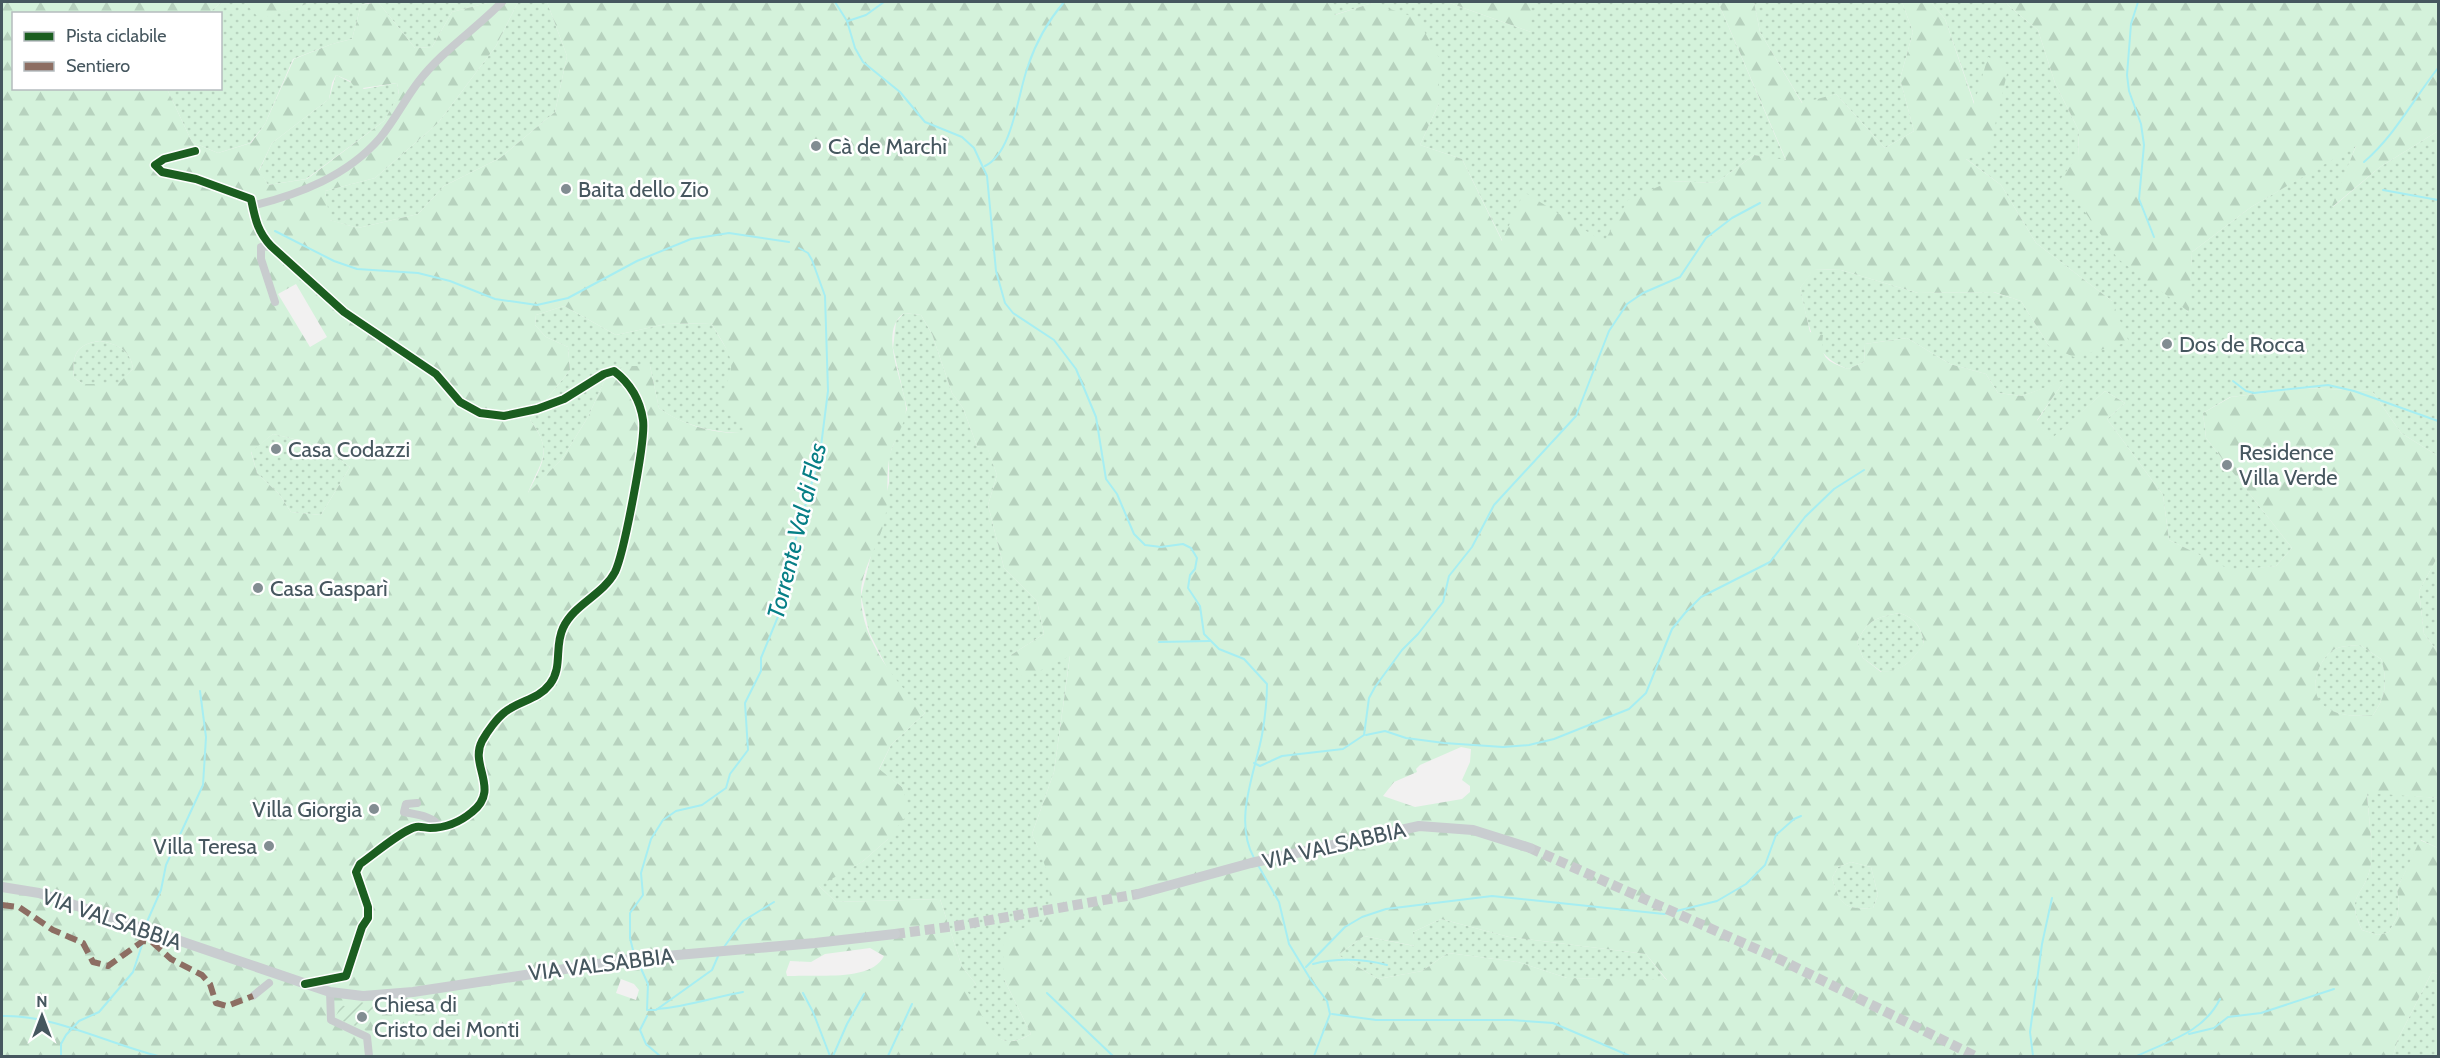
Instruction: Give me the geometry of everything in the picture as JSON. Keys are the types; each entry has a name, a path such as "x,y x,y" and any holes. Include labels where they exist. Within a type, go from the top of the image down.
{"main road":[{"name":"VIA VALSABBIA","path":"1142,893 1251,863 1385,833 1435,826 1473,830 1530,848"},
{"name":"VIA VALSABBIA","path":"6,887 39,893 330,992 363,996 413,992 631,958 895,933"}],"street":[{"path":"252,206 316,186 352,164 379,139 405,105 418,82 502,2"},
{"path":"195,150 164,159 155,165 162,172 196,179 250,199 260,234 271,246 344,312 436,374 460,402 480,413 504,416 537,409 564,399 604,374 614,371 628,382 638,401 644,435 614,572 572,613 563,628 557,645 558,672 551,683 540,696 505,712 483,738 479,756 486,784 477,806 455,823 441,827 416,826 360,864 356,872 362,896 368,907 368,918 362,927 350,969 346,976 305,984"},
{"path":"271,246 261,247 261,259 275,302"},
{"path":"417,803 406,804 404,812 429,818 441,827"},
{"path":"253,996 269,983"},
{"path":"330,992 331,1020 368,1037 369,1056"}],"green space":[{"path":"2,2 222,2 209,12 12,12 12,90 167,90 192,142 218,153 251,143 265,124 294,59 352,39 361,5 378,2 415,48 432,47 452,12 491,2 518,2 496,46 438,123 375,178 325,191 330,220 358,228 418,214 444,186 500,158 555,112 567,56 547,2 1327,2 1335,15 1372,3 1417,18 1439,58 1439,103 1420,145 1462,159 1502,241 1524,192 1604,242 1628,200 1671,181 1716,183 1754,155 1786,160 1718,2 1754,2 1760,32 1802,103 1836,94 1885,148 1914,131 1900,79 1913,32 1902,2 1931,2 1945,19 1974,104 1988,57 2009,65 1989,151 1966,159 2001,185 2036,243 2112,301 2129,342 2074,357 2049,346 2021,301 1994,292 1918,293 1841,270 1815,269 1800,288 1810,332 1823,335 1822,343 1826,358 1848,369 1864,362 1865,344 1907,338 1950,364 1986,374 1998,393 2022,396 2065,380 2037,420 2050,440 2105,391 2125,403 2107,419 2163,495 2169,540 2231,570 2276,566 2292,548 2206,438 2203,413 2231,397 2304,388 2372,391 2401,433 2438,456 2437,558 2419,591 2424,634 2438,652 2438,798 2367,793 2371,861 2367,879 2355,903 2357,919 2362,930 2378,935 2389,932 2397,917 2399,903 2397,889 2420,840 2438,848 2438,974 2432,972 2398,1039 2393,1056 2,1056","holes":["336,75 350,81 356,89 397,83 399,94 384,121 307,179 268,185 259,170 272,143 329,99","296,284 327,337 310,347 278,294","564,306 616,335 666,324 711,323 725,346 731,362 729,379 717,403 751,432 715,431 679,420 659,408 650,366 625,366 607,375 588,417 562,459 528,493 544,449 538,431 530,420 570,370 568,347 546,337 535,325 536,315","904,313 921,315 932,334 952,393 963,408 977,446 988,450 997,475 988,505 1004,568 1037,601 1044,634 1011,655 1023,679 1070,656 1054,772 1032,834 1048,876 1050,886 1048,908 1044,921 1003,935 1004,979 1031,1034 1018,1040 1007,1041 998,1038 985,1022 967,991 976,984 962,967 940,899 836,902 819,886 862,862 888,839 910,811 902,787 879,769 891,745 925,713 882,660 867,629 861,596 866,568 884,523 890,455 906,414 905,398 894,359 893,332 896,322","100,341 122,349 132,362 133,369 118,384 83,384 74,378 74,363 77,352 86,345","273,434 320,445 350,467 321,515 291,512 279,494 257,473 251,452","1900,613 1906,615 1917,624 1924,643 1906,664 1881,672 1863,658 1857,642 1869,624 1885,616","2360,645 2381,659 2385,674 2381,702 2373,715 2355,716 2338,713 2327,708 2317,696 2318,671 2326,656 2332,651","1461,747 1471,749 1470,762 1462,780 1470,786 1470,792 1462,799 1415,807 1383,796 1394,782 1417,772 1416,769 1420,765","1851,862 1871,867 1878,895 1873,908 1856,908 1845,904 1832,878 1838,867","1441,919 1509,937 1646,954 1667,980 1567,978 1518,962 1448,953 1422,971 1378,979 1338,955 1364,936 1415,946 1413,932","870,948 884,956 868,970 856,973 787,976 790,961 811,962 825,954","621,979 634,984 639,990 636,1000 616,993"]},
{"path":"222,2 244,2 261,18 313,2 372,2 361,5 352,39 293,59 265,124 250,143 218,153 192,142 167,90 222,90 222,12 209,12"},
{"path":"244,2 313,2 260,19"},
{"path":"378,2 491,2 452,12 432,47 415,48"},
{"path":"518,2 547,2 567,56 555,112 500,158 444,186 418,214 358,228 329,220 325,191 375,178 438,123 496,46"},
{"path":"1327,2 1447,2 1531,32 1531,2 1718,2 1786,161 1754,155 1716,183 1671,181 1605,242 1503,242 1462,159 1420,145 1439,103 1439,58 1372,3 1334,15"},
{"path":"1447,2 1531,2 1531,32"},
{"path":"1754,2 1902,2 1913,32 1900,79 1914,131 1885,148 1836,94 1803,104 1760,32"},
{"path":"1931,2 2004,2 2038,30 2055,83 2079,131 2078,156 2188,312 2192,252 2251,207 2356,145 2333,207 2380,167 2438,131 2438,456 2401,433 2372,391 2304,388 2230,397 2203,413 2206,438 2292,548 2276,566 2231,571 2169,540 2163,495 2107,419 2125,403 2105,391 2050,441 2037,421 2064,381 2022,396 1998,393 1986,374 1950,364 1907,338 1865,344 1864,362 1848,369 1826,356 1813,337 1800,288 1814,269 1841,270 1918,293 1993,292 2021,301 2049,346 2112,301 2036,243 2001,185 1965,158 1975,105 1945,19"},
{"path":"2004,2 2438,2 2438,131 2380,167 2331,208 2356,146 2251,207 2192,252 2189,312 2118,259 2061,178 2078,156 2079,131 2055,83 2038,30"},
{"path":"336,75 364,89 397,83 399,95 384,121 306,179 268,185 259,171 272,143 329,99"},
{"path":"564,306 616,335 666,324 711,323 732,358 731,378 752,433 715,431 691,425 669,415 659,408 650,366 607,375 588,417 562,459 527,495 541,466 544,449 542,440 530,420 570,370 568,347 546,337 535,325 536,315"},
{"path":"904,313 921,315 932,334 952,393 963,408 977,446 988,449 997,475 988,505 1004,568 1037,601 1044,634 1011,655 1070,655 1054,772 1032,834 1050,878 1052,892 1050,905 1038,932 1004,979 1031,1034 1017,1040 1006,1041 998,1038 991,1031 966,991 976,984 962,967 940,899 836,902 818,885 862,862 888,839 902,787 879,770 891,745 925,713 892,678 869,632 861,596 889,483 889,456 907,409 893,348 896,322"},
{"path":"100,341 122,349 132,362 133,369 119,384 83,384 74,378 77,352 86,345"},
{"path":"273,434 320,445 350,467 321,515 291,512 279,494 257,473 251,451"},
{"path":"2438,546 2438,652 2424,634 2419,591 2437,558"},
{"path":"1900,613 1917,624 1924,644 1902,667 1882,672 1863,658 1857,642 1869,624 1885,616"},
{"path":"2360,645 2381,659 2385,682 2381,702 2373,715 2337,713 2320,703 2315,688 2318,671 2326,656 2335,649"},
{"path":"2367,792 2438,798 2438,848 2421,840 2397,889 2399,903 2397,917 2389,932 2378,935 2362,930 2355,909 2357,897 2367,878 2371,861"},
{"path":"1851,862 1871,867 1878,895 1873,908 1849,907 1838,894 1832,878 1838,867"},
{"path":"1441,919 1509,937 1646,954 1667,981 1567,978 1518,962 1448,953 1422,971 1378,979 1338,955 1364,936 1414,946 1413,932"},
{"path":"2432,972 2438,974 2438,1056 2393,1056 2398,1039"},
{"path":"354,1000 374,1006 366,1030 335,1018 341,1005 351,1008"}],"waterway":[{"path":"835,2 847,21 855,48 863,62 900,92 925,122 962,137 974,148 987,176 996,271 1005,303 1013,313 1054,340 1076,369 1096,417 1106,479 1117,494 1134,534 1145,545 1161,547 1183,544 1191,548 1197,558 1195,569 1190,575 1188,588 1200,606 1204,634 1219,649 1244,659 1267,684 1263,729 1245,812 1245,828 1254,858"},
{"path":"848,21 866,15 884,2"},
{"path":"985,166 1002,149 1035,49 1048,24 1064,2"},
{"path":"2138,2 2131,24 2127,75 2129,91 2141,124 2144,145 2139,199 2154,237"},
{"path":"2364,162 2394,129 2438,68"},
{"path":"2383,190 2438,200"},
{"path":"1254,763 1260,766 1282,756 1343,749 1364,735 1369,698 1375,687 1402,650 1443,602 1449,576 1472,547 1494,505 1576,416 1609,331 1627,304 1643,293 1680,277 1706,238 1732,218 1760,203"},
{"name":"Torrente Val di Fles","path":"275,231 334,261 357,269 418,273 450,281 495,299 537,305 568,298 637,261 691,239 729,233 789,242"},
{"name":"Torrente Val di Fles","path":"634,954 630,938 630,913 643,895 641,873 651,839 663,820 676,811 702,805 726,788 730,774 748,750 745,703 761,671 761,658 786,597 792,552 820,454 828,391 825,296 812,260 808,253 799,248"},
{"path":"2233,381 2246,391 2254,393 2328,385 2354,391 2438,421"},
{"path":"1366,735 1385,731 1406,738 1444,743 1503,747 1529,745 1554,739 1629,709 1646,693 1672,629 1685,613 1701,597 1770,562 1805,517 1834,489 1864,470"},
{"path":"1159,642 1210,641"},
{"path":"146,924 161,890 166,865 203,785 206,737 200,691"},
{"path":"1306,967 1345,927 1362,917 1386,909 1492,896 1664,914 1717,901 1746,884 1765,865 1776,835 1794,819 1801,816"},
{"path":"1258,865 1279,902 1289,944 1327,1001 1330,1014 1314,1056"},
{"path":"2033,1056 2030,1032 2042,944 2052,898"},
{"path":"724,947 743,921 774,902"},
{"path":"61,1056 61,1044 66,1035 79,1021 99,1012 133,972 146,933"},
{"path":"638,962 648,984 647,1010 656,1010 712,970 719,954"},
{"path":"1313,964 1350,960 1387,965"},
{"path":"2189,1034 2214,1028 2228,1017 2261,1013 2334,989"},
{"path":"657,1009 743,992"},
{"path":"803,993 830,1056"},
{"path":"1047,993 1113,1056"},
{"path":"833,1056 864,994"},
{"path":"2137,1056 2184,1035 2204,1020 2220,999"},
{"path":"888,1056 912,1004"},
{"path":"1332,1014 1376,1020 1511,1020 1553,1023 1630,1056"},
{"path":"2,1016 41,1020 158,1056"},
{"name":"Torrente Val di Fles","path":"647,1016 640,1030 646,1044 660,1056"}],"tunnel":[{"path":"1530,848 1779,959 1975,1056"},
{"path":"895,934 956,926 1138,894"}],"marked path":[{"path":"2,905 19,907 53,930 83,943 93,962 108,966 143,941 152,942 171,959 202,975 210,984 216,1003 227,1006 253,996"}],"cycle path":[{"path":"195,151 164,159 155,165 162,172 196,179 251,199 260,230 271,246 344,312 436,374 460,402 480,413 504,416 537,409 564,399 604,374 614,371 634,392 643,420 634,496 615,572 603,587 574,612 563,628 560,635 556,671 550,684 534,697 505,712 492,725 482,741 479,759 484,795 480,803 467,816 452,824 436,828 410,829 360,864 356,872 368,907 368,918 362,927 346,976 305,984"}],"place":[{"name":"Cà de Marchì","path":"816,146"},
{"name":"Baita dello Zio","path":"566,189"},
{"name":"Dos de Rocca","path":"2167,344"},
{"name":"Casa Codazzi","path":"276,449"},
{"name":"Residence Villa Verde","path":"2227,465"},
{"name":"Casa Gasparì","path":"258,588"},
{"name":"Villa Giorgia","path":"374,809"},
{"name":"Villa Teresa","path":"269,846"},
{"name":"Chiesa di Cristo dei Monti","path":"362,1017"}]}
